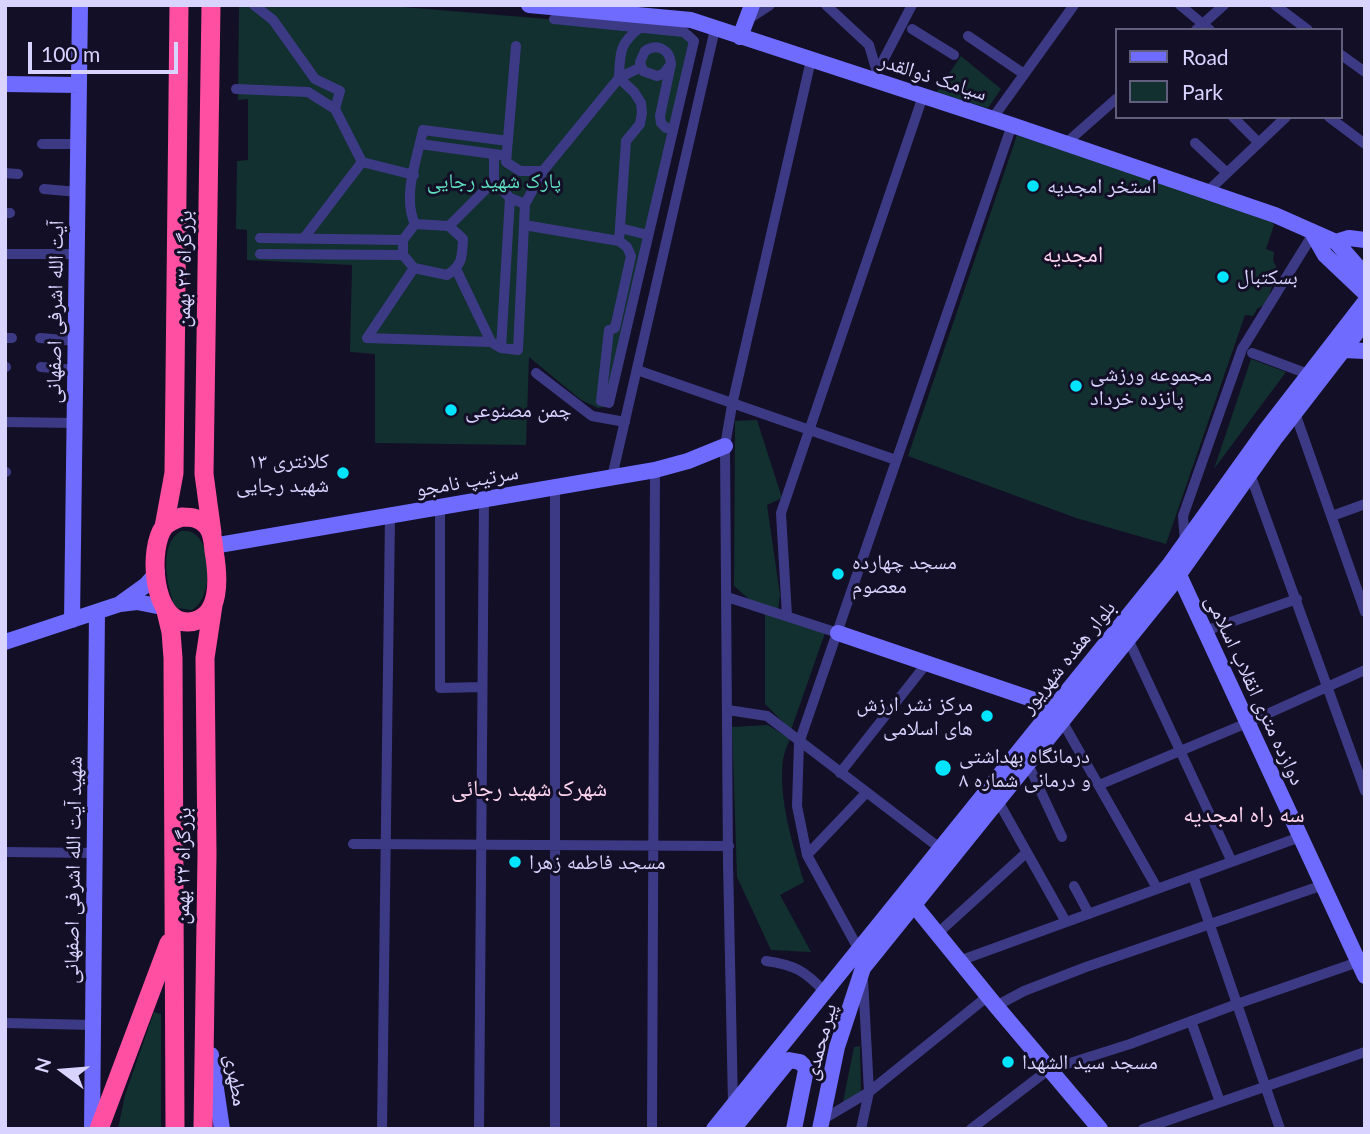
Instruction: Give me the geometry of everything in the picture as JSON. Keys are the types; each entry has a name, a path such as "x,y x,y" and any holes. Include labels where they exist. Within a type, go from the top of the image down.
{"highway":[{"name":"بزرگراه ۲۲ بهمن","path":"164,527 174,473 179,5"},
{"name":"بزرگراه ۲۲ بهمن","path":"211,5 204,474 212,539"},
{"path":"190,517 203,522 212,539 217,574 213,605 204,616 191,622 177,620 164,609 157,573 157,548 164,527 175,519 190,517"},
{"name":"بزرگراه ۲۲ بهمن","path":"203,1129 207,854 205,658 213,605"},
{"name":"بزرگراه ۲۲ بهمن","path":"164,609 171,632 173,658 176,854 173,932 175,1129"},
{"path":"99,1129 173,932"},
{"path":"205,951 211,1129"}],"main road":[{"name":"آیت الله اشرفی اصفهانی","path":"72,620 80,5"},
{"name":"سیامک ذوالقدر","path":"529,5 691,20 811,60 875,76 923,96 1275,215 1336,242 1365,275"},
{"path":"740,37 749,12"},
{"path":"5,84 79,85"},
{"path":"1313,233 1325,255 1365,293"},
{"path":"1336,242 1365,240"},
{"name":"بلوار هفده شهریور","path":"863,968 1028,764 1058,714 1308,374 1365,302"},
{"name":"بلوار هفده شهریور","path":"714,1129 941,849 1058,714 1128,639 1179,575 1295,412 1365,322"},
{"path":"1343,350 1365,351"},
{"name":"سرتیپ نامجو","path":"212,539 390,515 655,470 688,461 725,446"},
{"path":"120,604 146,585 157,573"},
{"name":"دوازده متری انقلاب اسلامی","path":"1179,575 1362,969"},
{"path":"5,642 120,604 137,602 164,609"},
{"name":"شهید آیت الله اشرفی اصفهانی","path":"92,1129 97,612"},
{"path":"838,633 927,663 1058,714"},
{"path":"914,905 1048,1070 1100,1129"},
{"name":"پیرمحمدی","path":"821,1124 837,1047 863,968"},
{"name":"مطهری","path":"208,1038 222,1129"},
{"name":"پیرمحمدی","path":"733,1129 789,1060 800,1062 806,1070 794,1129"}],"street":[{"path":"254,5 273,20 315,79 340,91 335,109"},
{"path":"749,12 770,5"},
{"path":"826,5 869,45 875,76"},
{"path":"875,76 912,5"},
{"path":"992,119 1074,5"},
{"path":"1180,5 1203,28 1224,5"},
{"path":"1275,5 1305,28"},
{"path":"524,225 619,241 627,247 631,256 615,328 609,330 601,401 609,403 694,41 684,32 664,30 636,16 554,19"},
{"path":"619,78 622,49 636,16"},
{"path":"612,477 715,29"},
{"path":"912,29 954,55"},
{"path":"660,48 664,30"},
{"path":"968,36 1024,75"},
{"path":"516,46 506,162 520,171 543,171"},
{"path":"414,268 367,338 496,345 518,350 525,204 543,171 619,78 641,67 645,51 655,46 670,55 671,64 660,116 661,123 673,130"},
{"path":"1342,55 1365,72"},
{"path":"733,1105 725,446 811,60"},
{"path":"641,67 647,73 657,76 663,74 671,64"},
{"path":"619,78 635,92 641,103 642,113 640,124 626,141 619,241"},
{"path":"308,92 315,79"},
{"path":"236,89 308,92 335,109 362,162 414,175"},
{"path":"788,616 781,513 923,96"},
{"path":"1065,144 1114,101"},
{"path":"1235,119 1259,143"},
{"path":"1207,192 1284,119"},
{"path":"1332,119 1365,144"},
{"path":"859,950 807,855 797,806 799,743 1012,125"},
{"path":"415,224 410,213 423,130 508,141"},
{"path":"1195,143 1227,173"},
{"path":"42,144 78,144"},
{"path":"420,144 506,156"},
{"path":"494,154 494,181 510,198 525,204"},
{"path":"304,239 362,162"},
{"path":"5,173 18,174"},
{"path":"449,226 494,181"},
{"path":"44,189 78,192"},
{"path":"496,345 510,198"},
{"path":"415,224 449,226 463,239 462,261 456,269 447,275 414,268 403,255 403,240 415,224"},
{"path":"620,228 648,235"},
{"path":"1185,542 1183,516 1242,349 1313,233"},
{"path":"260,238 403,240"},
{"path":"5,254 77,254"},
{"path":"260,254 403,255"},
{"path":"456,269 496,345"},
{"path":"40,338 76,341"},
{"path":"1252,353 1308,374"},
{"path":"41,368 75,370"},
{"path":"637,370 897,460"},
{"path":"536,373 592,416 625,422"},
{"path":"1295,412 1364,604"},
{"path":"5,422 75,423"},
{"path":"652,1129 655,470"},
{"path":"1250,474 1365,791"},
{"path":"555,487 555,1129"},
{"path":"479,1129 484,499"},
{"path":"1332,516 1365,505"},
{"path":"440,507 440,688 482,687"},
{"path":"382,1129 390,515"},
{"path":"727,597 838,633"},
{"path":"1205,631 1297,599"},
{"path":"1128,639 1232,862"},
{"path":"840,773 927,663"},
{"path":"1100,785 1365,670"},
{"path":"728,709 766,716 941,849"},
{"path":"1058,714 1157,888"},
{"path":"1028,764 1062,837"},
{"path":"807,855 866,793"},
{"path":"998,801 1066,922"},
{"path":"959,961 1300,837"},
{"path":"353,844 729,846"},
{"path":"5,852 94,853"},
{"path":"937,933 1026,853"},
{"path":"1193,876 1280,1129"},
{"path":"821,1124 992,1001 1323,885"},
{"path":"1074,886 1089,914"},
{"path":"766,961 798,968 825,992"},
{"path":"861,1129 869,1092 863,968"},
{"path":"971,1129 1048,1070 1130,1044 1237,1004 1362,969"},
{"path":"1191,1021 1220,1102"},
{"path":"5,1023 93,1025"},
{"path":"1143,1129 1365,1052"}],"green space":[{"name":"پارک شهید رجایی","path":"239,5 379,5 691,31 698,39 612,406 598,408 581,400 529,357 526,445 375,443 375,354 350,352 352,265 247,260 247,230 236,229 237,161 248,160 248,99 238,100"},
{"path":"961,56 1001,89 988,108 936,93"},
{"name":"مجموعه ورزشی پانزده خرداد","path":"1017,135 1271,220 1274,225 1266,249 1274,252 1273,260 1277,269 1267,303 1257,309 1253,316 1245,315 1166,544 1076,518 908,456"},
{"path":"1251,359 1286,372 1214,469"},
{"path":"757,420 782,498 767,505 780,595 777,617 825,633 791,730 765,704 765,613 734,586 735,421"},
{"path":"181,531 192,533 200,540 208,564 205,592 200,603 192,610 174,605 167,576 169,545"},
{"path":"768,725 790,739 783,760 783,790 795,853 804,882 780,895 811,952 771,950 737,877 732,727"},
{"path":"154,1012 161,1014 161,1129 118,1129 125,1095"},
{"path":"860,1046 861,1092 843,1102 854,1047"}],"place":[{"name":"استخر امجدیه","path":"1033,186"},
{"name":"بسکتبال","path":"1223,277"},
{"name":"مجموعه ورزشی پانزده خرداد","path":"1076,386"},
{"name":"چمن مصنوعی","path":"451,410"},
{"name":"کلانتری ۱۳ شهید رجایی","path":"343,473"},
{"name":"مسجد چهارده معصوم","path":"838,574"},
{"name":"مرکز نشر ارزش های اسلامی","path":"987,716"},
{"name":"درمانگاه بهداشتی و درمانی شماره ۸","path":"943,768"},
{"name":"مسجد فاطمه زهرا","path":"515,862"},
{"name":"مسجد سید الشهدا","path":"1008,1062"}],"district":[{"name":"امجدیه","path":"1073,255"},
{"name":"شهرک شهید رجائی","path":"529,789"},
{"name":"سه راه امجدیه","path":"1244,815"}]}
